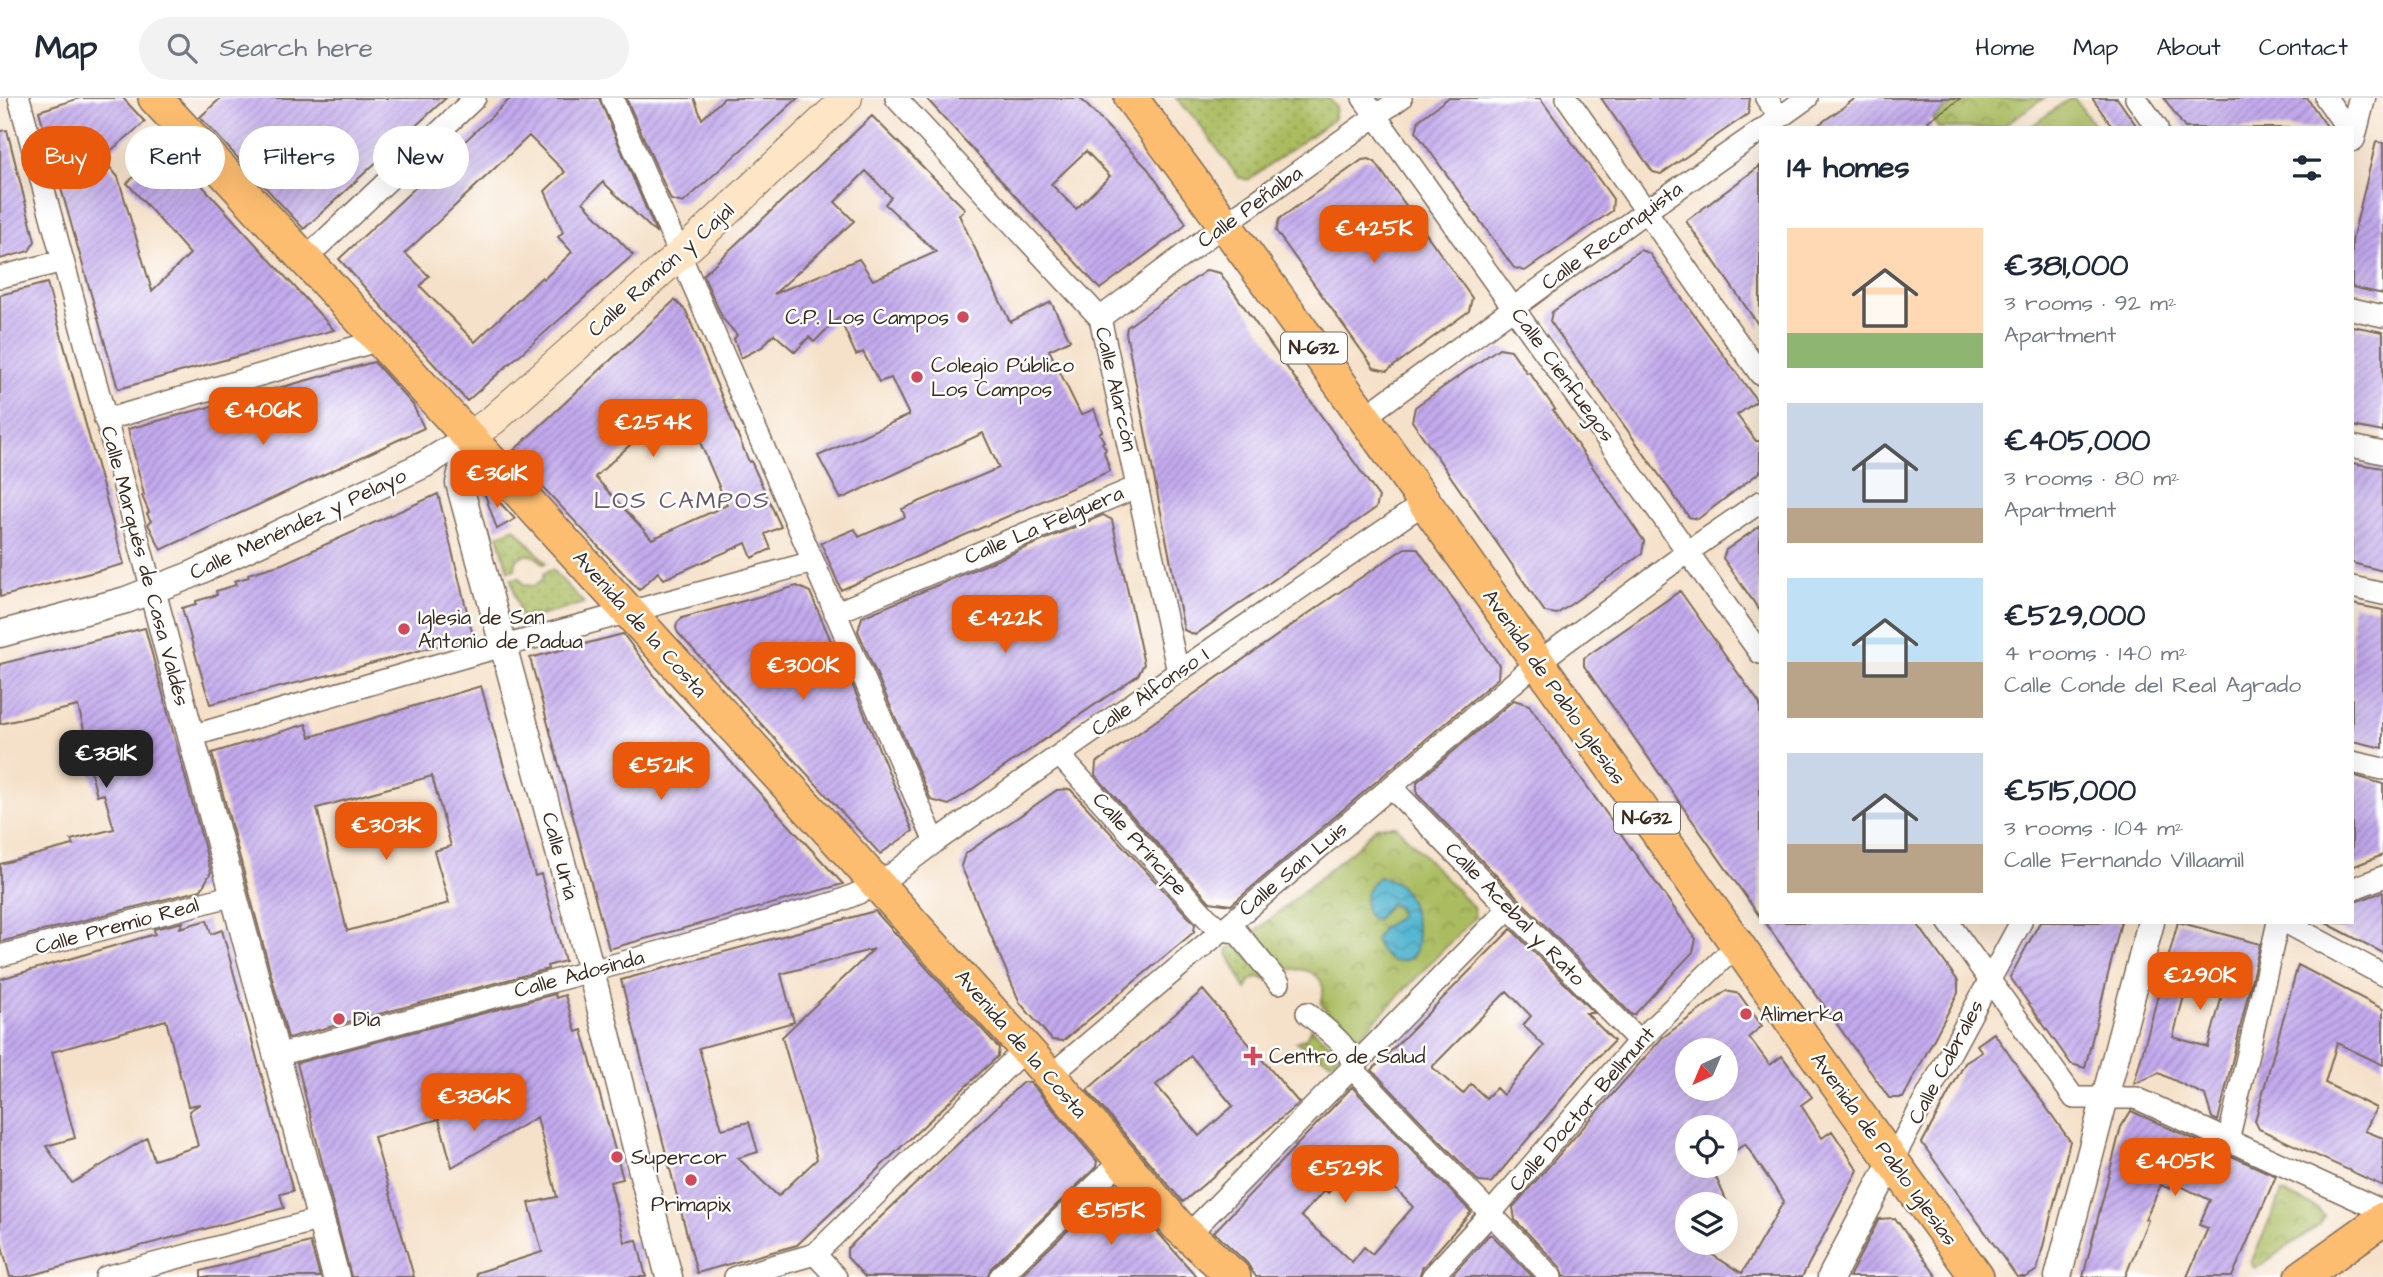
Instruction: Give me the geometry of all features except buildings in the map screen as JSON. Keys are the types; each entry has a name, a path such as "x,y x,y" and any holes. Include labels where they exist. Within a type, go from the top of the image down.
{"main road":[{"name":"Avenida de la Costa","path":"155,98 305,258 1026,1048 1220,1273"},
{"name":"Calle Ramón y Cajal","path":"469,437 493,420 679,255 847,98"},
{"name":"Avenida de Pablo Iglesias","path":"1131,98 1225,223 1737,945 1977,1277"},
{"path":"2302,1277 2383,1219"}],"street":[{"name":"Calle Marqués de Casa Valdés","path":"19,98 336,1277"},
{"path":"305,258 475,98"},
{"path":"612,98 935,842"},
{"name":"Calle Alarcón","path":"896,98 1100,318 1178,672"},
{"name":"Calle Cienfuegos","path":"1363,98 1759,652"},
{"name":"Calle Peñalba","path":"1100,318 1225,223 1401,98"},
{"path":"1567,98 1759,373"},
{"path":"1766,98 1772,123 1807,98"},
{"path":"2136,98 2156,126"},
{"path":"2326,98 2346,126"},
{"path":"2354,128 2362,98"},
{"name":"Calle Reconquista","path":"1363,418 1514,306 1759,132"},
{"path":"0,278 63,261"},
{"path":"2354,309 2383,316"},
{"path":"105,420 380,340"},
{"name":"Calle Menéndez y Pelayo","path":"0,634 126,600 191,575 412,470 469,437"},
{"name":"Calle Uría","path":"469,437 459,483 591,971 670,1277"},
{"path":"2354,446 2383,453"},
{"name":"Calle La Felguera","path":"835,613 1137,486"},
{"name":"Calle Alfonso I","path":"878,885 935,842 1424,503"},
{"name":"Calle San Luis","path":"1050,1076 1537,663 1759,503"},
{"path":"191,736 503,646 813,562"},
{"path":"2354,587 2383,594"},
{"name":"Calle Príncipe","path":"1060,756 1221,930 1237,932 1279,983"},
{"path":"2354,762 2383,769"},
{"name":"Calle Acebal y Rato","path":"1391,787 1639,1041"},
{"path":"2354,888 2383,877"},
{"name":"Calle Adosinda","path":"277,1055 837,902 878,885"},
{"name":"Calle Premio Real","path":"0,956 234,895"},
{"path":"1187,1236 1509,908"},
{"path":"1949,924 2074,1097 2136,1098 2383,1211"},
{"name":"Calle Cabrales","path":"1831,1277 2020,924"},
{"path":"2058,1277 2150,924"},
{"path":"2228,1140 2278,924"},
{"path":"2289,924 2383,975"},
{"name":"Calle Doctor Bellmunt","path":"1432,1277 1639,1041 1737,945"},
{"path":"1307,1013 1346,1048 1353,1058 1352,1068 1551,1277"},
{"path":"735,1277 814,1254 1026,1048"},
{"path":"1000,1277 1122,1160"},
{"path":"106,1277 321,1219"},
{"path":"814,1254 836,1277"}],"green space":[{"path":"1176,98 1329,98 1336,107 1334,119 1248,180 1238,177 1193,116"},
{"path":"1961,98 2044,98 2003,126 1937,126 1932,119"},
{"path":"2070,98 2074,98 2095,126 2032,126"},
{"path":"515,528 546,563 526,555 518,559 515,569 508,571 498,535"},
{"path":"552,570 584,603 536,617 535,614 521,618 511,579 519,578 524,585 534,586 542,580 544,573"},
{"path":"1396,826 1473,907 1475,917 1355,1041 1321,1004 1323,986 1320,980 1302,970 1285,970 1257,938 1257,930 1359,845 1376,827"},
{"path":"1235,943 1271,981 1259,977 1250,981 1246,990 1227,951"},
{"path":"1311,1028 1341,1053 1331,1062 1296,1042 1306,1038"},
{"path":"2282,1192 2317,1208 2324,1216 2318,1226 2255,1269 2251,1263"}],"water":[{"path":"1379,877 1389,879 1401,887 1413,910 1417,946 1413,955 1405,960 1391,961 1382,953 1375,940 1382,928 1399,917 1398,906 1390,903 1377,919 1370,918 1367,913 1366,896"}],"place":[{"name":"C.P. Los Campos","path":"963,317"},
{"name":"Colegio Público Los Campos","path":"917,377"},
{"name":"Iglesia de San Antonio de Padua","path":"404,629"},
{"name":"Alimerka","path":"1746,1014"},
{"name":"Dia","path":"339,1019"},
{"name":"Centro de Salud","path":"1253,1056"},
{"name":"Supercor","path":"617,1157"},
{"name":"Primapix","path":"691,1180"}],"district":[{"name":"LOS CAMPOS","path":"682,501"}]}
